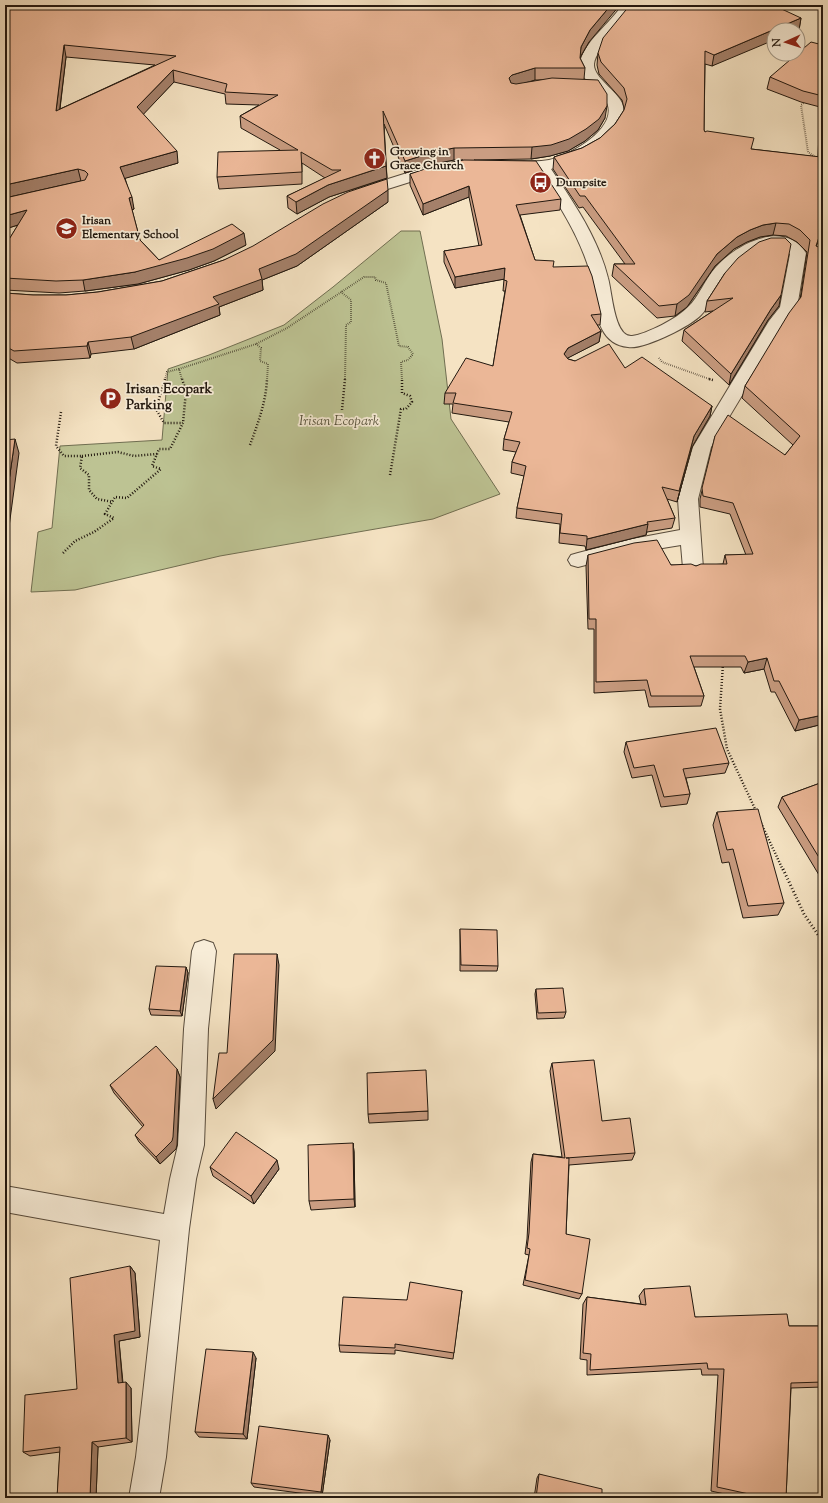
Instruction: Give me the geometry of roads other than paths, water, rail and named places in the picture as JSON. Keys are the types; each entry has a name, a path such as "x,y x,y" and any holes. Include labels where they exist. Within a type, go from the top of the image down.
{"street":[{"path":"496,165 541,166 568,160 587,149 605,135 614,121 616,113 615,104 608,92 589,73 587,67 588,59 593,50 620,19 629,5"},
{"path":"580,85 602,86"},
{"path":"342,199 442,168 456,166"},
{"path":"541,166 567,205 588,244 596,266 610,328 614,334 614,343 631,342 648,337 683,320 694,312 710,286 727,264 754,245 775,241 785,242 793,246 798,253 788,308 702,447 688,499 693,568"},
{"path":"578,560 632,546 690,536"},
{"path":"144,1498 152,1441 175,1229 183,1179 191,1145 196,1029 204,951"},
{"path":"5,1199 175,1229"}],"place":[{"name":"Growing in Grace Church","path":"374,159"},
{"name":"Dumpsite","path":"540,183"},
{"name":"Irisan Elementary School","path":"66,228"},
{"name":"Irisan Ecopark Parking","path":"110,398"}],"park label":[{"name":"Irisan Ecopark","path":"339,422"}]}
